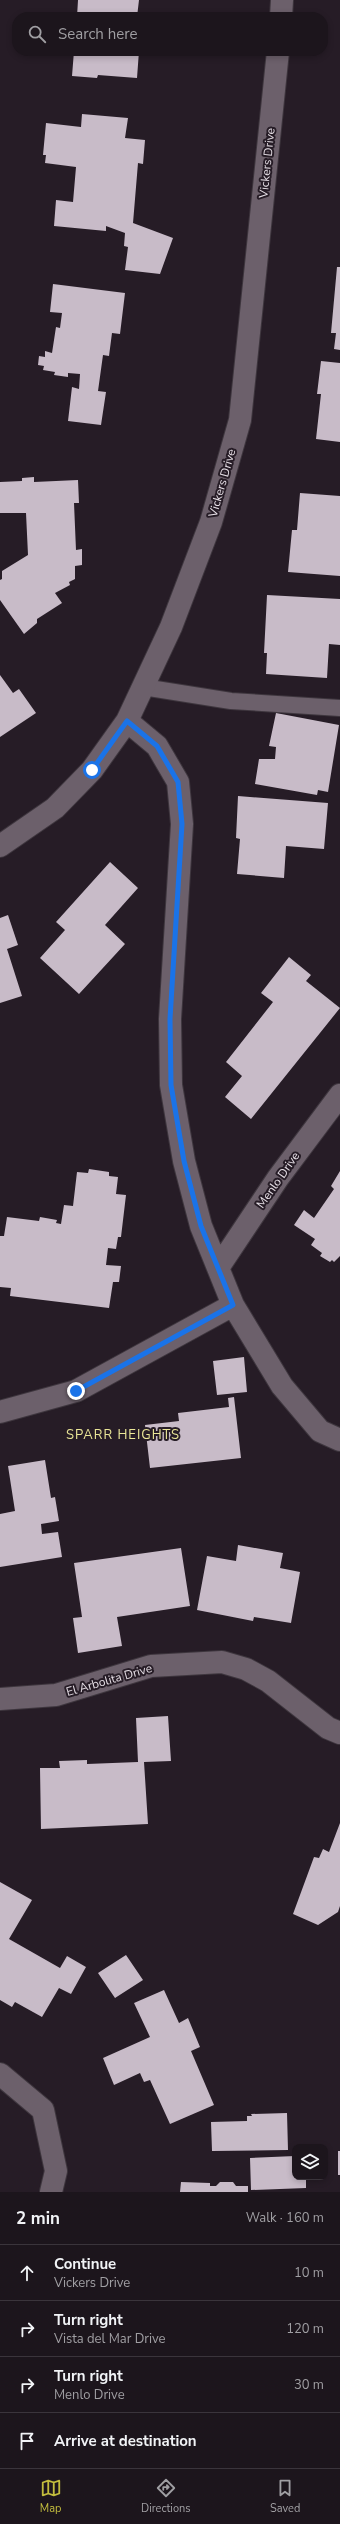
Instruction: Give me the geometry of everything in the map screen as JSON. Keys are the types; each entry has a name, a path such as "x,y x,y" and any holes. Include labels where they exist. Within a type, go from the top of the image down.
{"street":[{"path":"281,12 282,0"},
{"name":"Vickers Drive","path":"0,846 55,808 92,770 127,721 171,627 211,522 240,420 277,56"},
{"path":"127,721 157,746 178,782 182,824 170,1019 171,1085 184,1161 201,1226 233,1305 282,1386 320,1431 340,1440"},
{"name":"Menlo Drive","path":"218,1268 278,1178 340,1095"},
{"path":"0,1412 76,1391 233,1305"},
{"name":"El Arbolita Drive","path":"0,1699 56,1695 151,1666 222,1662 246,1669 268,1681 328,1728 340,1733"},
{"path":"0,2074 43,2110 56,2171 51,2192"}],"lane":[{"path":"143,688 231,701 340,708"}],"building":[{"path":"78,0 139,0 138,12 77,12"},
{"path":"74,56 139,56 137,78 98,75 97,78 72,76"},
{"path":"82,114 128,118 125,138 145,140 143,164 138,163 133,223 173,238 160,274 125,270 128,247 124,246 125,233 106,226 106,231 54,226 56,200 73,202 76,167 45,163 46,155 43,155 46,123 81,127"},
{"path":"337,267 340,267 340,350 334,349 336,333 331,333"},
{"path":"53,284 125,293 120,334 112,333 109,356 103,355 98,391 106,392 101,425 68,421 72,387 79,389 80,374 68,373 68,377 54,375 55,372 43,370 44,366 38,365 39,356 45,357 45,351 52,353 56,327 60,328 62,313 50,312"},
{"path":"321,361 340,363 340,442 316,439 321,394 317,394"},
{"path":"34,477 34,482 78,480 79,503 74,503 76,550 82,549 82,565 75,566 75,579 69,582 70,585 55,593 62,603 37,619 37,623 24,634 0,600 0,580 2,579 2,571 28,555 26,513 0,513 0,482 22,481 22,478"},
{"path":"300,493 340,496 340,576 288,572 292,530 297,530"},
{"path":"267,595 340,599 340,645 329,644 327,678 266,674 267,653 264,653"},
{"path":"0,675 13,693 19,689 36,713 0,737"},
{"path":"276,713 339,725 328,792 318,790 317,795 255,784 259,759 275,759 276,747 269,746"},
{"path":"238,796 328,803 324,849 286,846 284,878 237,874 240,839 236,838"},
{"path":"110,862 138,888 105,925 125,944 79,994 40,958 65,930 56,922"},
{"path":"8,915 18,945 7,949 22,996 0,1003 0,918"},
{"path":"289,957 311,975 306,981 340,1008 251,1119 225,1097 242,1076 226,1062 273,1002 261,993"},
{"path":"89,1169 109,1172 109,1176 118,1177 116,1194 126,1195 121,1237 118,1237 116,1249 108,1248 106,1265 121,1266 119,1282 113,1282 109,1308 10,1296 11,1288 0,1287 0,1236 4,1236 7,1217 39,1221 40,1217 57,1220 56,1223 61,1224 64,1205 73,1206 77,1172 88,1173"},
{"path":"340,1171 340,1256 334,1262 332,1260 330,1262 320,1256 322,1253 311,1245 315,1239 294,1225 304,1210 314,1218 334,1189 331,1186"},
{"path":"244,1357 247,1392 217,1395 213,1361"},
{"path":"234,1397 241,1458 150,1468 145,1425 179,1421 178,1413 229,1407 228,1398"},
{"path":"45,1460 51,1498 55,1497 59,1521 41,1524 42,1534 58,1532 62,1557 0,1567 0,1514 15,1511 8,1466"},
{"path":"238,1545 283,1553 280,1568 300,1572 291,1623 254,1617 253,1621 197,1610 207,1556 236,1561"},
{"path":"181,1548 190,1606 117,1617 122,1646 78,1653 73,1618 82,1617 74,1563"},
{"path":"168,1716 171,1761 144,1762 148,1824 41,1829 40,1768 60,1768 59,1761 87,1760 87,1764 138,1762 136,1718"},
{"path":"340,1823 340,1906 338,1912 318,1925 293,1914 314,1857 319,1858 323,1849 329,1852"},
{"path":"0,1882 32,1900 9,1939 60,1968 67,1956 86,1967 71,1994 59,1988 42,2017 15,2002 12,2007 0,2000"},
{"path":"126,1955 143,1980 115,1998 98,1973"},
{"path":"164,1990 179,2023 188,2018 200,2047 191,2051 214,2105 170,2124 150,2080 144,2082 140,2073 114,2085 103,2058 150,2037 134,2003"},
{"path":"287,2113 288,2150 212,2151 211,2122 247,2121 247,2116 252,2116 251,2114"},
{"path":"338,2151 340,2151 340,2175 338,2175"},
{"path":"292,2156 292,2180 306,2180 306,2188 251,2190 250,2158"},
{"path":"181,2182 210,2183 210,2186 216,2186 220,2182 233,2182 236,2186 248,2186 248,2192 180,2192"}],"district":[{"name":"SPARR HEIGHTS","path":"123,1435"}],"route":[{"path":"76,1391 233,1305 201,1226 184,1161 171,1085 170,1019 182,824 178,782 157,746 127,721 92,770"}]}
